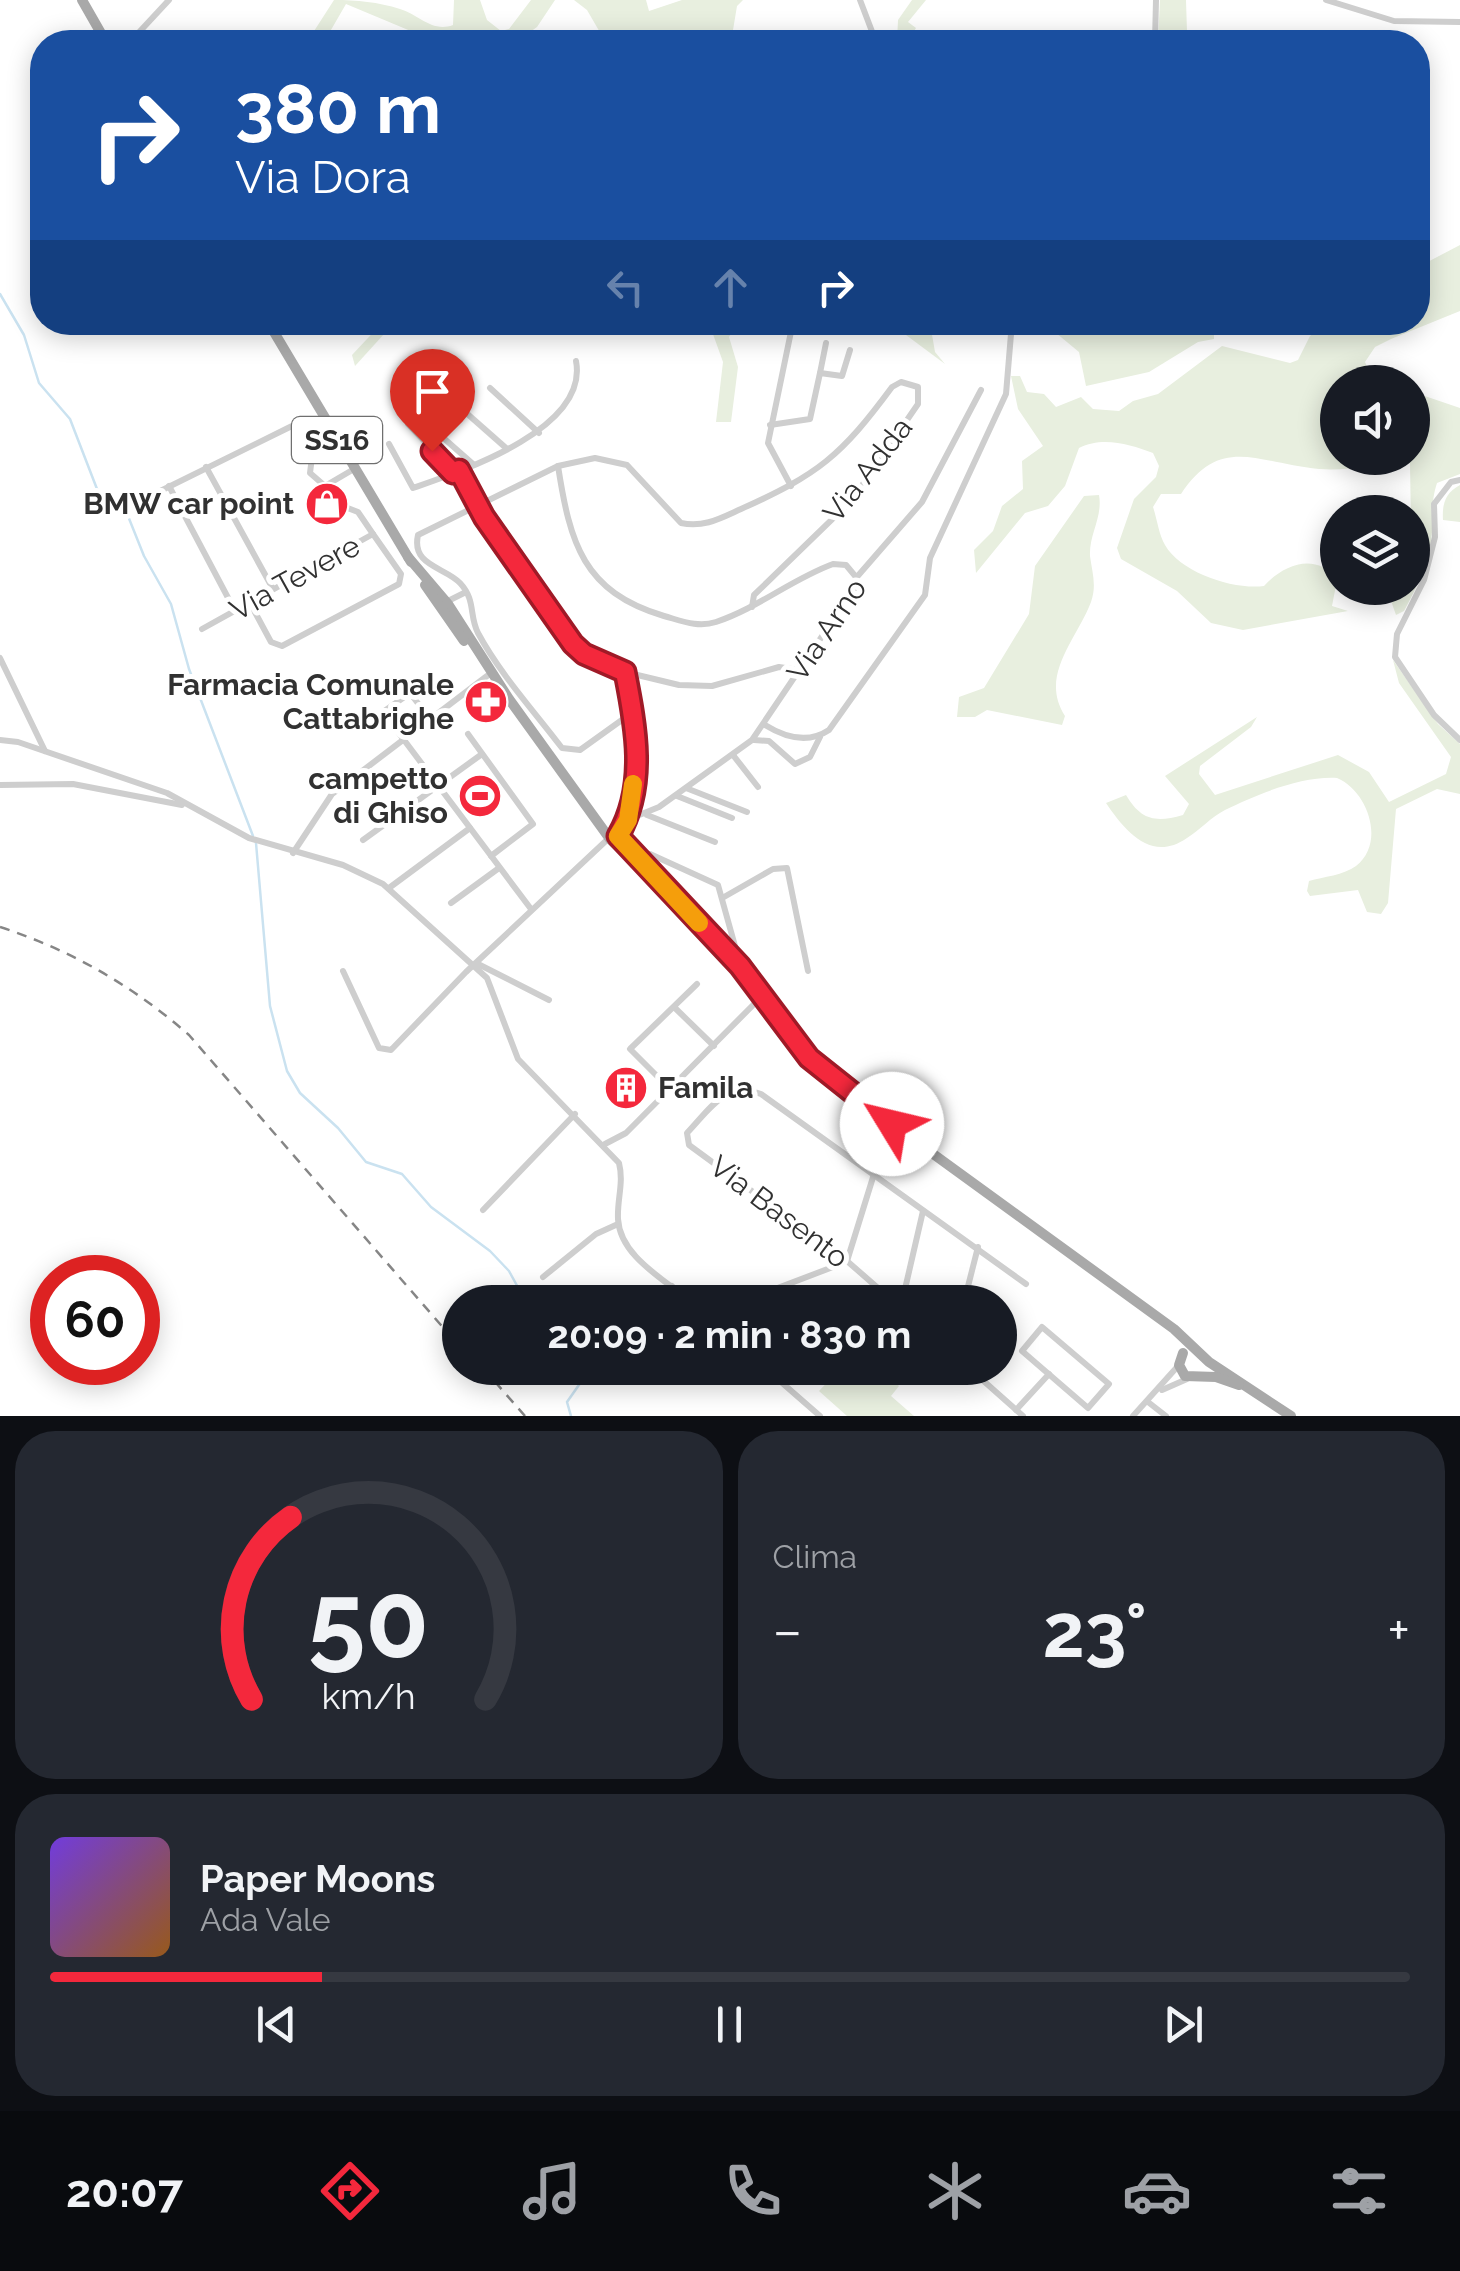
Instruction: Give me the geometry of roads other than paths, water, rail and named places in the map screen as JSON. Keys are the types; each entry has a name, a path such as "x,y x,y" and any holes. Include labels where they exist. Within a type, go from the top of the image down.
{"main road":[{"path":"82,0 99,30"},
{"name":"SS16","path":"276,335 408,557 447,605 491,678 590,810 740,966 809,1058 852,1095 1162,1322 1189,1351 1288,1416"},
{"path":"1189,1351 1179,1366 1196,1377 1209,1362"},
{"name":"SS16","path":"1196,1377 1236,1383 1288,1416"}],"street":[{"path":"141,30 170,0"},
{"path":"860,0 871,30"},
{"path":"1155,30 1156,0"},
{"path":"1326,0 1394,21 1460,22"},
{"path":"791,335 768,443 791,486"},
{"path":"766,725 794,738 820,736 829,730 925,595 930,558 1006,394 1011,335"},
{"path":"770,425 810,419 826,343"},
{"path":"820,372 842,376 850,350"},
{"path":"389,444 413,488 456,472 538,432 567,400 577,374 576,361"},
{"name":"Via Adda","path":"558,466 595,458 627,466 670,515 695,526 791,486 821,468 892,387 901,382 918,387 918,404 862,486 836,517 754,595 752,607"},
{"path":"490,388 538,432"},
{"name":"Via Arno","path":"626,821 677,796 766,725 798,670 854,589 856,578 922,502 981,390"},
{"path":"455,403 506,448"},
{"path":"424,420 473,464"},
{"path":"136,504 296,424 313,449 310,474 325,486 354,469"},
{"path":"408,424 456,472 476,509 584,654 625,672 679,686 712,686 778,668 798,670"},
{"path":"206,466 273,590"},
{"path":"633,712 580,750 570,752 562,748 477,632 473,602 459,582 429,565 416,542 424,530 476,509 558,466 574,540 610,594 633,607 693,624 715,622 833,564 846,565 856,578"},
{"path":"1460,480 1451,482 1434,504 1435,537 1424,580 1398,634 1395,657 1434,715 1460,740"},
{"path":"169,486 235,611"},
{"name":"Via Tevere","path":"202,629 373,534 358,512 328,500 325,486"},
{"path":"250,603 271,642 282,646 399,584 401,574 373,534"},
{"path":"447,605 466,592"},
{"path":"0,658 45,751"},
{"path":"344,970 385,1052 531,910 614,836 626,821 639,745 625,672"},
{"path":"293,853 327,798 472,688 491,678"},
{"path":"430,719 410,693 384,712 531,910"},
{"path":"468,734 534,824 491,856"},
{"path":"752,740 769,740 795,764 810,757 820,736"},
{"path":"0,740 45,751 167,793 260,843 343,865 389,888 476,965 496,992 512,1049 612,1151 622,1176 618,1224 633,1254 671,1285"},
{"path":"363,840 482,754"},
{"path":"733,754 758,787"},
{"path":"0,785 73,784 183,805"},
{"path":"686,788 748,812"},
{"path":"677,796 732,818"},
{"path":"646,814 716,842"},
{"path":"389,888 470,828"},
{"path":"638,860 650,854 709,878 724,897 740,966"},
{"path":"451,903 499,868"},
{"path":"724,897 773,869 787,868 808,971"},
{"path":"476,965 549,1000"},
{"path":"671,1090 630,1049 697,984"},
{"path":"612,1151 619,1139 762,996"},
{"path":"674,1006 714,1046"},
{"name":"Via Basento","path":"874,1174 751,1090 724,1094 688,1134 688,1144 875,1285"},
{"path":"482,1210 575,1114"},
{"path":"605,1144 619,1139"},
{"path":"785,1285 847,1261 874,1174 1026,1284"},
{"path":"906,1285 923,1210"},
{"path":"542,1276 596,1234 618,1224"},
{"path":"968,1285 978,1247"},
{"path":"1042,1327 1109,1384 1088,1408 1049,1374 1022,1351 1042,1327"},
{"path":"1133,1416 1161,1390 1179,1366"},
{"path":"988,1385 1020,1413 1049,1374"},
{"path":"1161,1390 1196,1377"},
{"path":"785,1385 820,1416"},
{"path":"1148,1402 1166,1416"}],"waterway":[{"path":"0,294 24,335 39,383 70,419 97,489 124,506 144,556 171,604 189,669 253,836"},
{"path":"256,843 270,1006 287,1071 300,1093 338,1128 366,1162 402,1174 431,1207 490,1251 517,1285"},
{"path":"571,1416 567,1402 579,1385"}],"railway":[{"path":"0,927 100,971 189,1035 442,1326"},
{"path":"498,1385 525,1416"}],"place":[{"name":"BMW car point","path":"327,504"},
{"name":"Farmacia Comunale Cattabrighe","path":"486,702"},
{"name":"campetto di Ghiso","path":"480,796"},
{"name":"Famila","path":"626,1088"}]}
